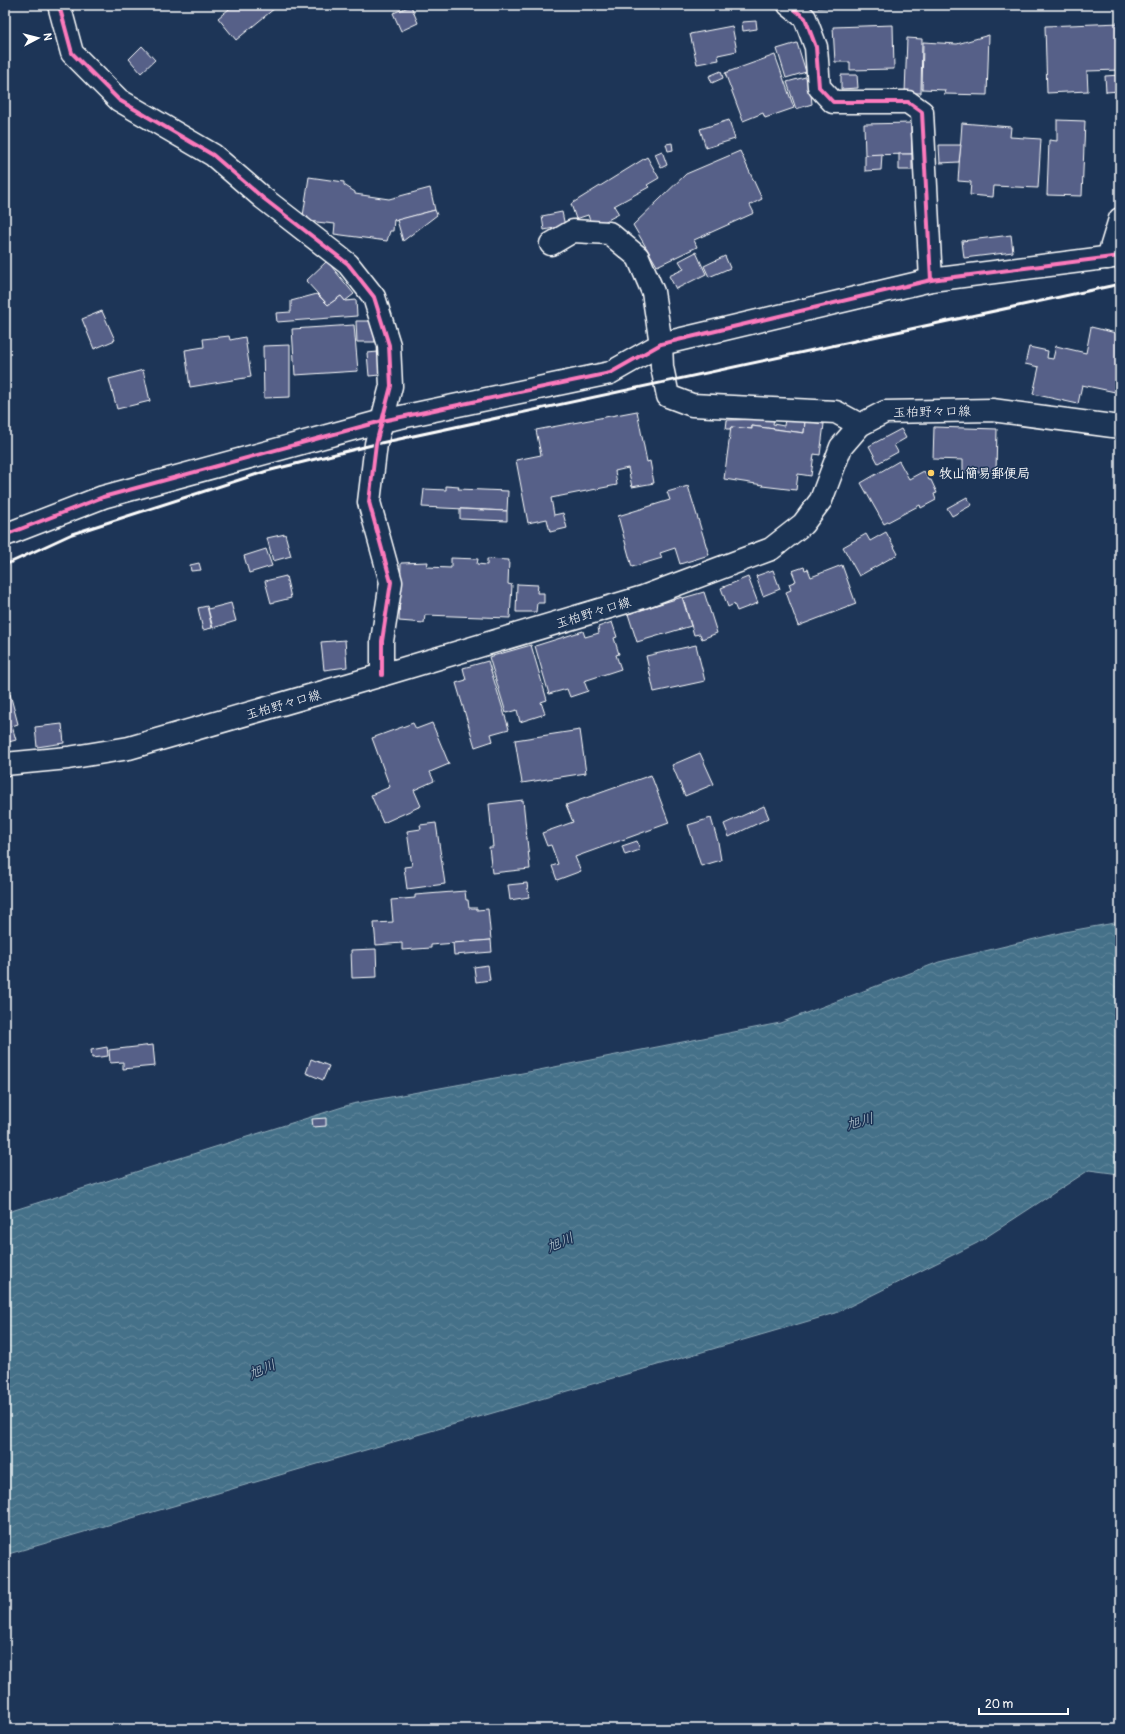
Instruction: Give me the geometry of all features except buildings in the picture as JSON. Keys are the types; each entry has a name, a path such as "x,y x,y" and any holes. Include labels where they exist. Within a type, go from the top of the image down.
{"street":[{"path":"59,5 72,53 119,100 213,155 263,198 348,264 374,297 389,345 391,379 391,386 376,444 369,502 391,582 382,641 382,675"},
{"path":"789,5 805,18 816,47 819,87 833,102 908,102 922,112 931,280"},
{"path":"5,535 103,498 382,421 610,373 661,344 931,280 1114,257 1120,219"},
{"path":"551,244 573,231 609,233 638,257 653,292 661,344 662,367 668,396 692,405 836,412 860,425"},
{"name":"玉柏野々口線","path":"5,764 68,758 130,748 382,675 642,597 771,549 803,524 821,500 841,447 860,425 885,412 992,410 1120,427"}],"water":[{"name":"旭川","path":"1120,922 1120,1174 1089,1170 977,1243 836,1313 5,1555 5,1213 352,1104 539,1070 780,1023 939,962 1064,932"}],"railway":[{"path":"5,565 72,534 267,471 376,444 1120,284"}],"cycle path":[{"path":"59,5 72,53 119,100 213,155 263,198 348,264 374,297 389,345 391,386 376,444 369,502 391,582 382,641 382,675"},
{"path":"789,5 805,18 816,47 819,87 833,102 908,102 922,112 931,280"},
{"path":"5,535 103,497 382,421 610,373 661,344 931,280 1120,256"}],"place":[{"name":"牧山簡易郵便局","path":"931,473"}]}
